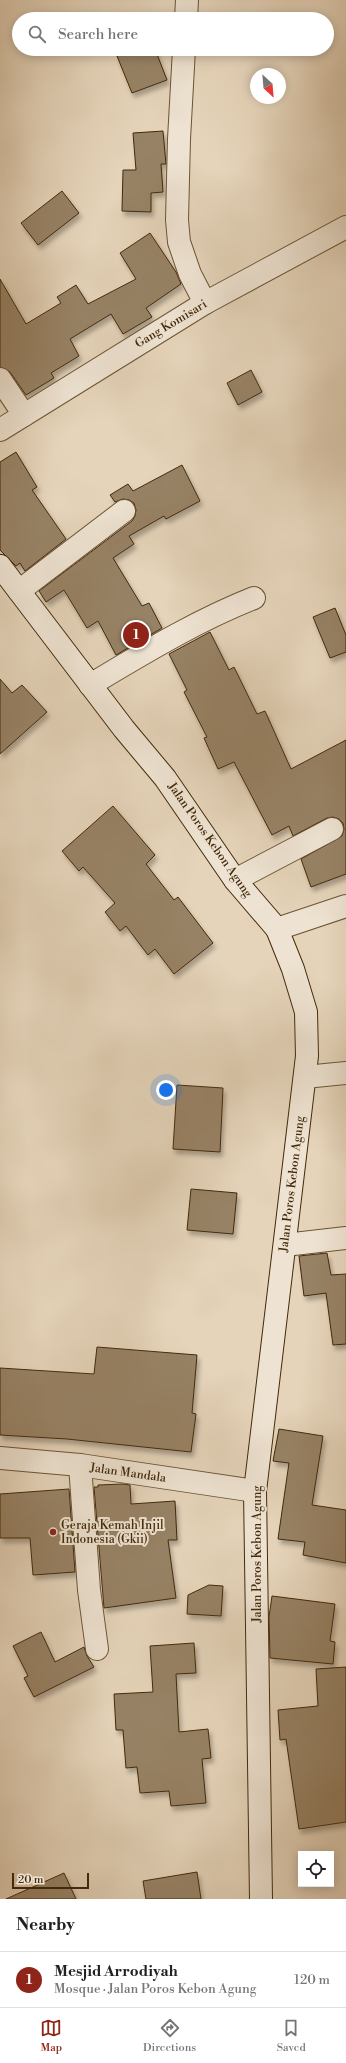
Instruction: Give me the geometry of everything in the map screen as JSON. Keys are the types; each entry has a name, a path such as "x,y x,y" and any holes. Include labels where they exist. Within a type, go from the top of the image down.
{"street":[{"path":"186,12 187,0"},
{"path":"184,56 179,139 177,220 179,242 190,274 205,303"},
{"name":"Gang Komisari","path":"0,430 205,303 346,227"},
{"path":"0,379 24,415"},
{"path":"19,591 124,511"},
{"name":"Jalan Poros Kebon Agung","path":"0,566 124,730 165,778 235,880 277,929 293,969 306,1012 307,1056 255,1491 261,1899"},
{"path":"90,685 172,636 221,611 254,598"},
{"path":"235,880 332,829"},
{"path":"277,929 346,906"},
{"path":"304,1077 346,1073"},
{"path":"285,1245 346,1238"},
{"name":"Jalan Mandala","path":"0,1458 80,1466 255,1491"},
{"path":"80,1466 89,1590 98,1649"}],"building":[{"path":"117,56 158,56 167,80 132,93"},
{"path":"163,131 166,164 161,164 163,192 151,193 151,212 122,211 123,170 136,170 133,133"},
{"path":"62,191 79,213 38,245 21,223"},
{"path":"150,233 176,272 181,284 146,308 152,317 123,334 111,314 70,339 79,356 51,373 54,378 26,395 10,372 0,367 0,279 26,324 61,303 57,297 76,285 88,304 136,279 120,253"},
{"path":"251,370 262,392 238,405 227,383"},
{"path":"16,452 37,487 32,490 66,539 25,571 20,563 16,566 0,550 0,462"},
{"path":"182,465 200,501 166,519 164,516 129,536 134,544 113,558 142,606 149,603 162,628 116,655 98,621 87,628 64,590 46,602 39,591 132,521 136,510 134,503 123,499 115,502 110,495 128,484 133,491"},
{"path":"335,608 346,635 346,652 330,658 313,617"},
{"path":"210,632 229,670 234,667 257,714 265,711 291,769 346,740 346,874 311,887 301,859 342,836 344,829 343,823 339,819 333,817 327,818 293,836 289,826 272,835 234,762 218,769 204,738 207,737 184,692 187,690 169,654"},
{"path":"0,679 12,693 22,685 47,712 0,754"},
{"path":"113,806 155,855 146,864 174,900 178,897 213,943 174,974 155,949 148,955 126,926 120,931 105,912 115,903 83,867 79,871 62,851"},
{"path":"177,1085 223,1088 220,1152 173,1149"},
{"path":"191,1189 237,1193 233,1234 187,1230"},
{"path":"327,1253 331,1275 346,1274 346,1344 333,1345 326,1293 304,1296 299,1256"},
{"path":"97,1347 197,1355 192,1413 196,1414 191,1452 67,1439 0,1435 0,1368 94,1374"},
{"path":"279,1429 323,1436 312,1505 346,1510 346,1563 303,1555 305,1542 278,1539 289,1463 273,1461"},
{"path":"98,1485 130,1485 131,1504 175,1501 177,1540 168,1540 176,1598 104,1608 94,1487 98,1487"},
{"name":"Geraja Kemah Injil Indonesia (Gkii)","path":"69,1489 75,1572 33,1575 30,1538 0,1538 0,1494"},
{"path":"209,1585 223,1586 221,1616 187,1614 188,1595"},
{"path":"272,1596 335,1604 330,1641 335,1642 333,1664 270,1658 269,1617"},
{"path":"41,1632 55,1662 84,1647 87,1656 94,1667 34,1697 24,1678 28,1676 13,1646"},
{"path":"194,1643 196,1673 176,1674 179,1732 208,1729 211,1758 202,1759 206,1803 171,1806 169,1791 140,1793 137,1767 126,1768 123,1730 116,1730 114,1694 153,1692 150,1646"},
{"path":"346,1667 346,1822 299,1829 286,1739 280,1740 278,1710 318,1706 316,1669"},
{"path":"197,1872 201,1899 146,1899 143,1881"},
{"path":"64,1873 76,1899 6,1899"}],"place":[{"name":"Mesjid Arrodiyah","path":"136,635"},
{"name":"Geraja Kemah Injil Indonesia (Gkii)","path":"53,1532"}]}
